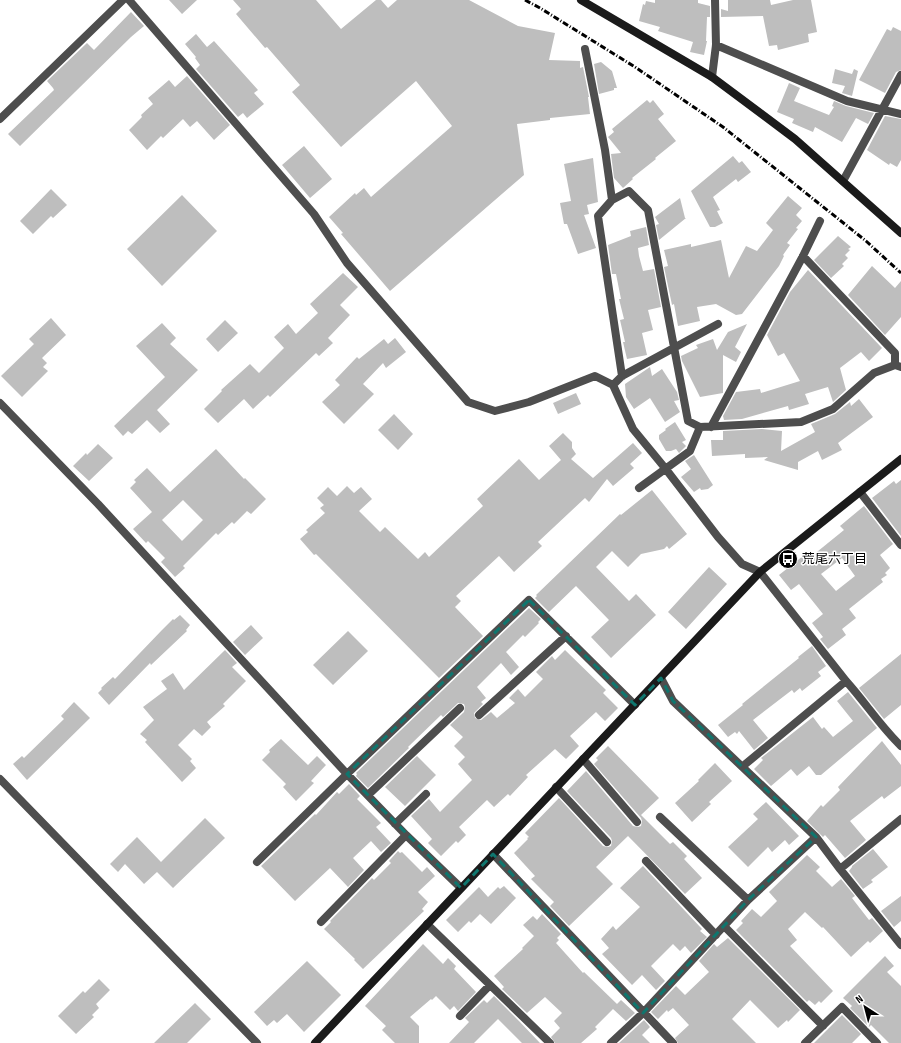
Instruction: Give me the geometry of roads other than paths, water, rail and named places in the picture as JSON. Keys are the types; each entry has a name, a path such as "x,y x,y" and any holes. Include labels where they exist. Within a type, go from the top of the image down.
{"street":[{"path":"0,119 123,0"},
{"path":"129,0 314,214 347,263 468,402 495,410 529,402 595,376 613,385 632,429 742,564 760,572 846,681 862,698 901,746"},
{"path":"581,0 591,3 712,77 795,139 844,181 901,234"},
{"path":"712,77 716,45 715,0"},
{"path":"716,45 847,101 901,114"},
{"path":"586,49 605,150 612,200"},
{"path":"844,181 901,75"},
{"path":"622,376 598,216 612,200 629,191 648,210 688,421 700,427 801,422 833,409 874,373 898,366 896,352 803,256"},
{"path":"711,427 803,256 820,221"},
{"path":"613,385 622,376 718,324"},
{"path":"0,403 98,504 347,774 395,824 461,888"},
{"path":"639,488 690,451 700,427"},
{"path":"315,1043 760,572 901,458"},
{"path":"860,492 901,545"},
{"path":"257,862 530,600 635,705"},
{"path":"479,715 566,636"},
{"path":"661,678 674,701 816,837 901,945"},
{"path":"743,766 846,681"},
{"path":"368,795 460,708"},
{"path":"583,759 637,822"},
{"path":"0,779 257,1043"},
{"path":"556,787 607,842"},
{"path":"395,824 426,794"},
{"path":"660,817 748,900"},
{"path":"840,869 901,819"},
{"path":"321,922 406,835"},
{"path":"611,1043 643,1013 748,900 816,837"},
{"path":"493,854 673,1043"},
{"path":"646,861 716,935"},
{"path":"427,924 550,1043"},
{"path":"724,926 823,1026"},
{"path":"460,1016 490,985"},
{"path":"804,1043 842,1007 877,1043"}],"railway":[{"path":"525,0 635,67 723,127 866,241 901,273"}],"place":[{"name":"荒尾六丁目","path":"788,559"}]}
